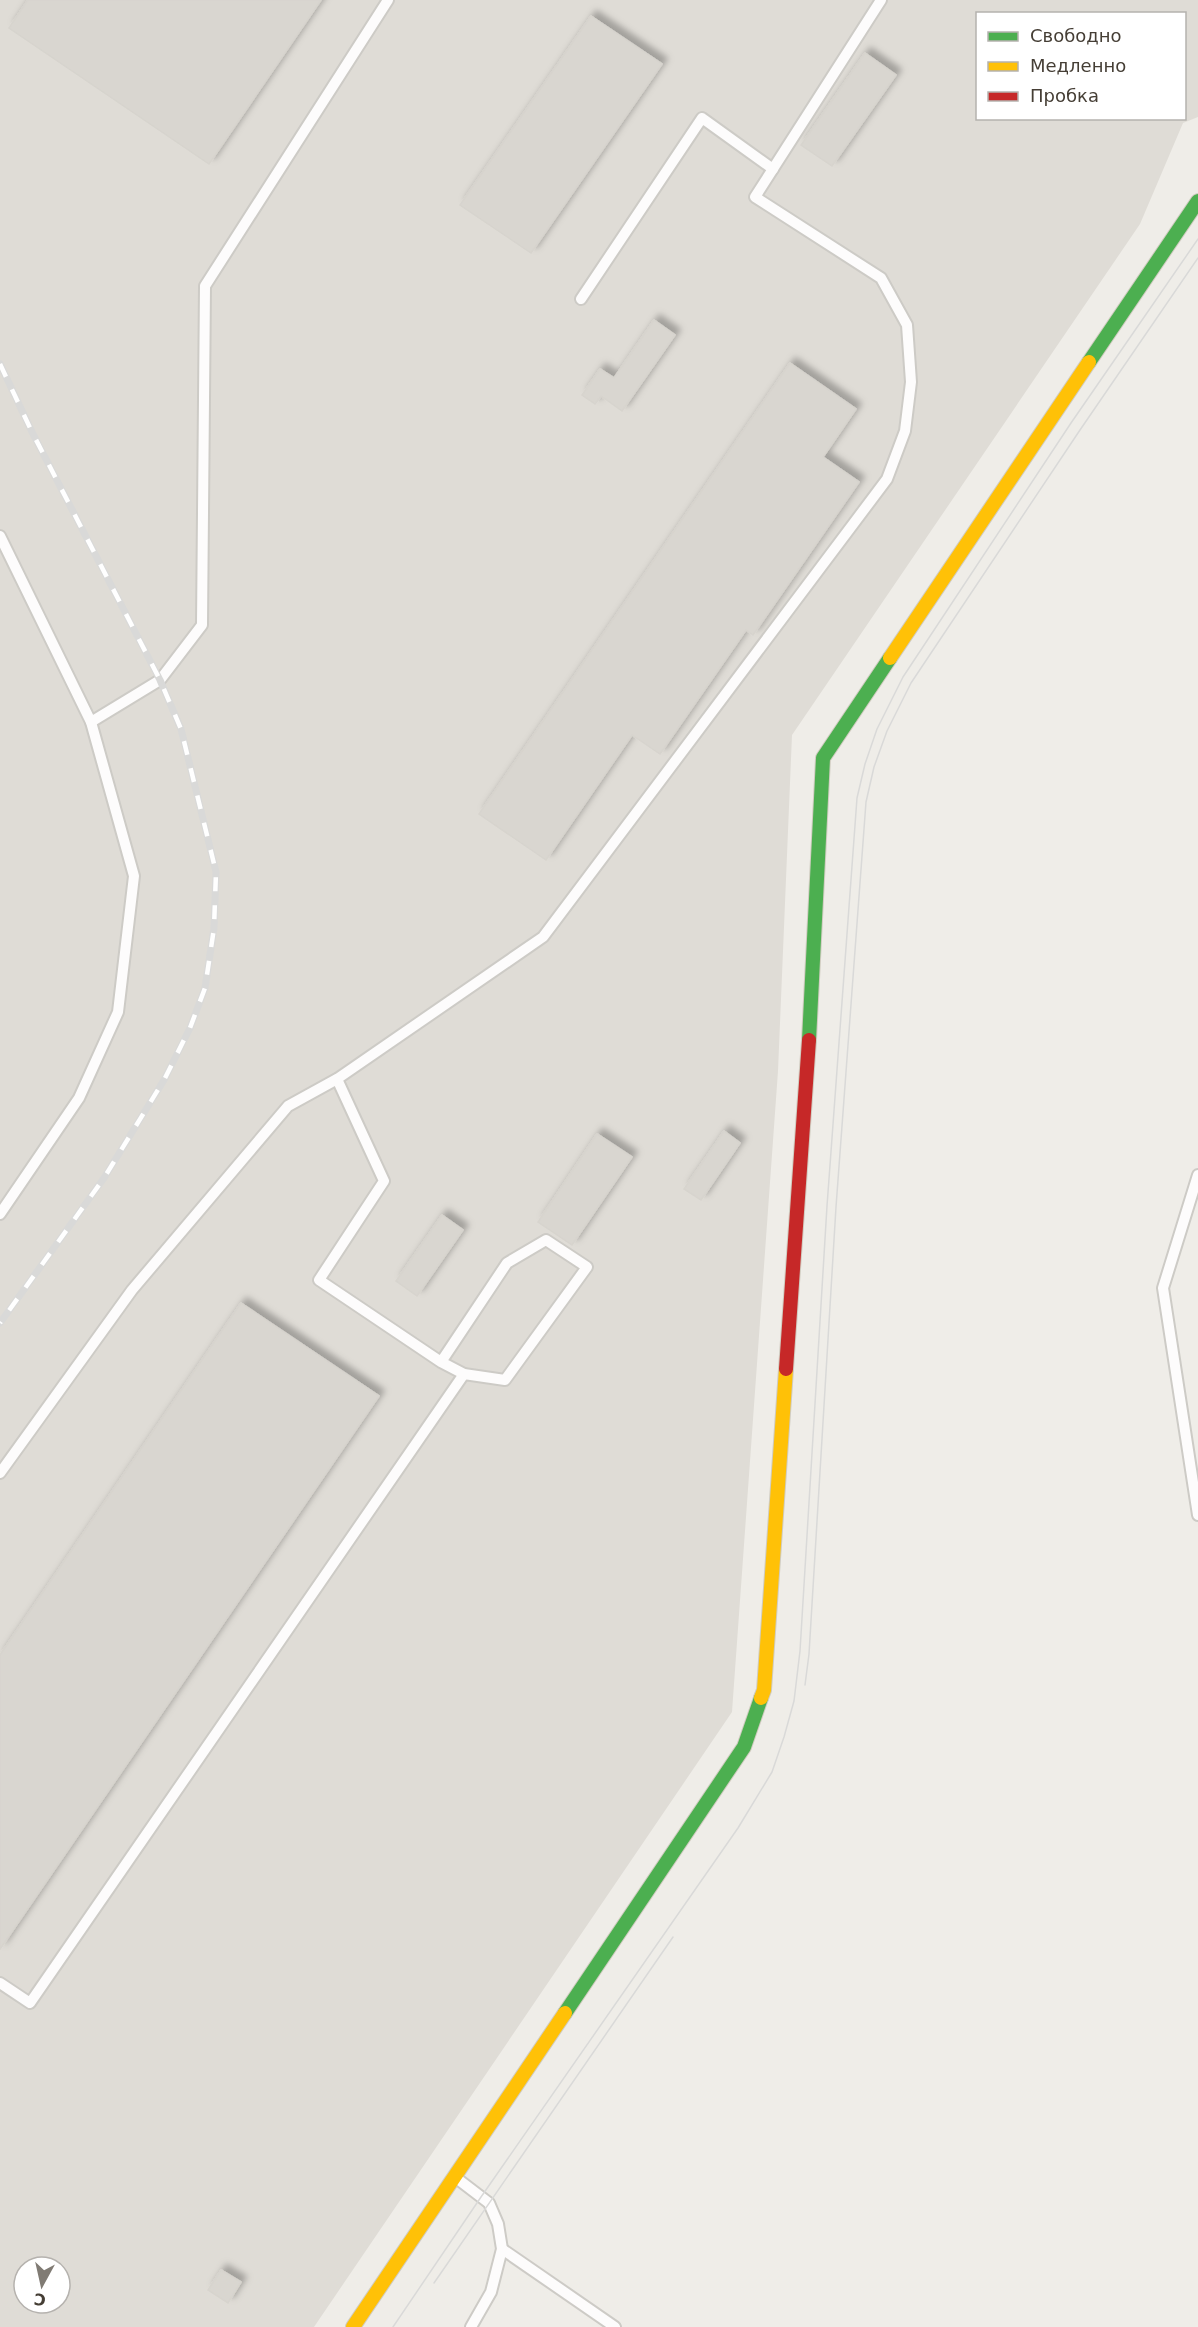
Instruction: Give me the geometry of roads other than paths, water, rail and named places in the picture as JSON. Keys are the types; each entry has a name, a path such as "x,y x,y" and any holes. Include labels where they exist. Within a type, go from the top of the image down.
{"street":[{"path":"353,2327 744,1747 764,1690 807,1071 823,758 1198,201"}],"lane":[{"path":"91,722 160,680 202,625 204,286 388,0"},
{"path":"0,1473 132,1290 288,1106 337,1079 543,937 887,479 905,430 911,382 907,325 881,278 755,197 881,0"},
{"path":"581,299 702,118 773,169"},
{"path":"0,536 91,722 134,876 118,1012 79,1098 0,1214"},
{"path":"337,1079 384,1181 319,1280 441,1362 464,1374 505,1380 587,1267 546,1240 507,1263 441,1362"},
{"path":"1198,1175 1163,1288 1198,1515"},
{"path":"0,1983 30,2003 464,1374"},
{"path":"454,2177 489,2203 498,2224 502,2249 491,2292 471,2327"},
{"path":"502,2249 615,2327"}],"tram line":[{"path":"393,2327 738,1828 772,1772 794,1701 800,1651 827,1206 857,798 865,764 877,729 903,677 1071,423 1198,239"},
{"path":"805,1685 809,1654 836,1207 866,802 874,767 887,731 911,683 1198,258"},
{"path":"434,2283 673,1937"}],"railway":[{"path":"0,364 32,432 160,680 181,729 216,872 214,928 205,988 190,1028 164,1080 104,1178 0,1323"}]}
